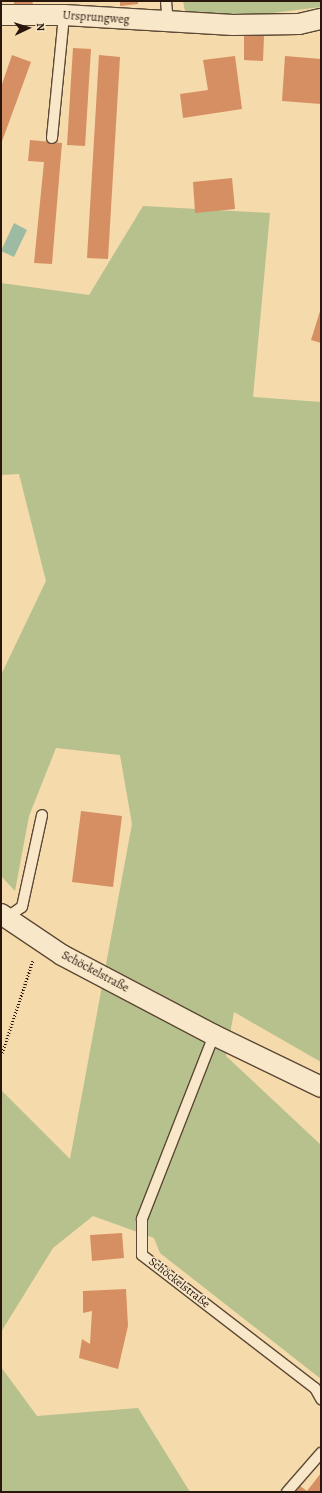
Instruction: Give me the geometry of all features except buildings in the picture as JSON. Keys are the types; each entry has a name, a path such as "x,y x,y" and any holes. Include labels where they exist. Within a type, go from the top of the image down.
{"street":[{"name":"Ursprungweg","path":"1,15 64,15 168,23 299,24 321,20"},
{"name":"Schöckelstraße","path":"4,916 39,940 214,1035 321,1087"}],"lane":[{"path":"166,1 168,23"},
{"path":"52,138 64,15"},
{"path":"4,916 22,907 42,815"},
{"name":"Schöckelstraße","path":"214,1035 142,1219 142,1255 315,1388 321,1399"},
{"path":"287,1492 321,1453"}],"path":[{"path":"2,1053 39,940"}],"shaded area":[{"path":"183,1 321,1 321,7 247,16 185,11"},
{"path":"143,206 270,213 253,397 321,402 321,1062 234,1012 226,1056 321,1145 321,1379 160,1253 154,1238 93,1216 53,1248 1,1332 1,1090 70,1159 132,824 120,755 56,748 29,816 15,891 1,876 1,675 46,581 19,474 1,475 1,283 89,295"},
{"path":"14,223 27,230 14,257 1,251"},
{"path":"1,1367 37,1416 138,1408 190,1492 1,1492"}]}
